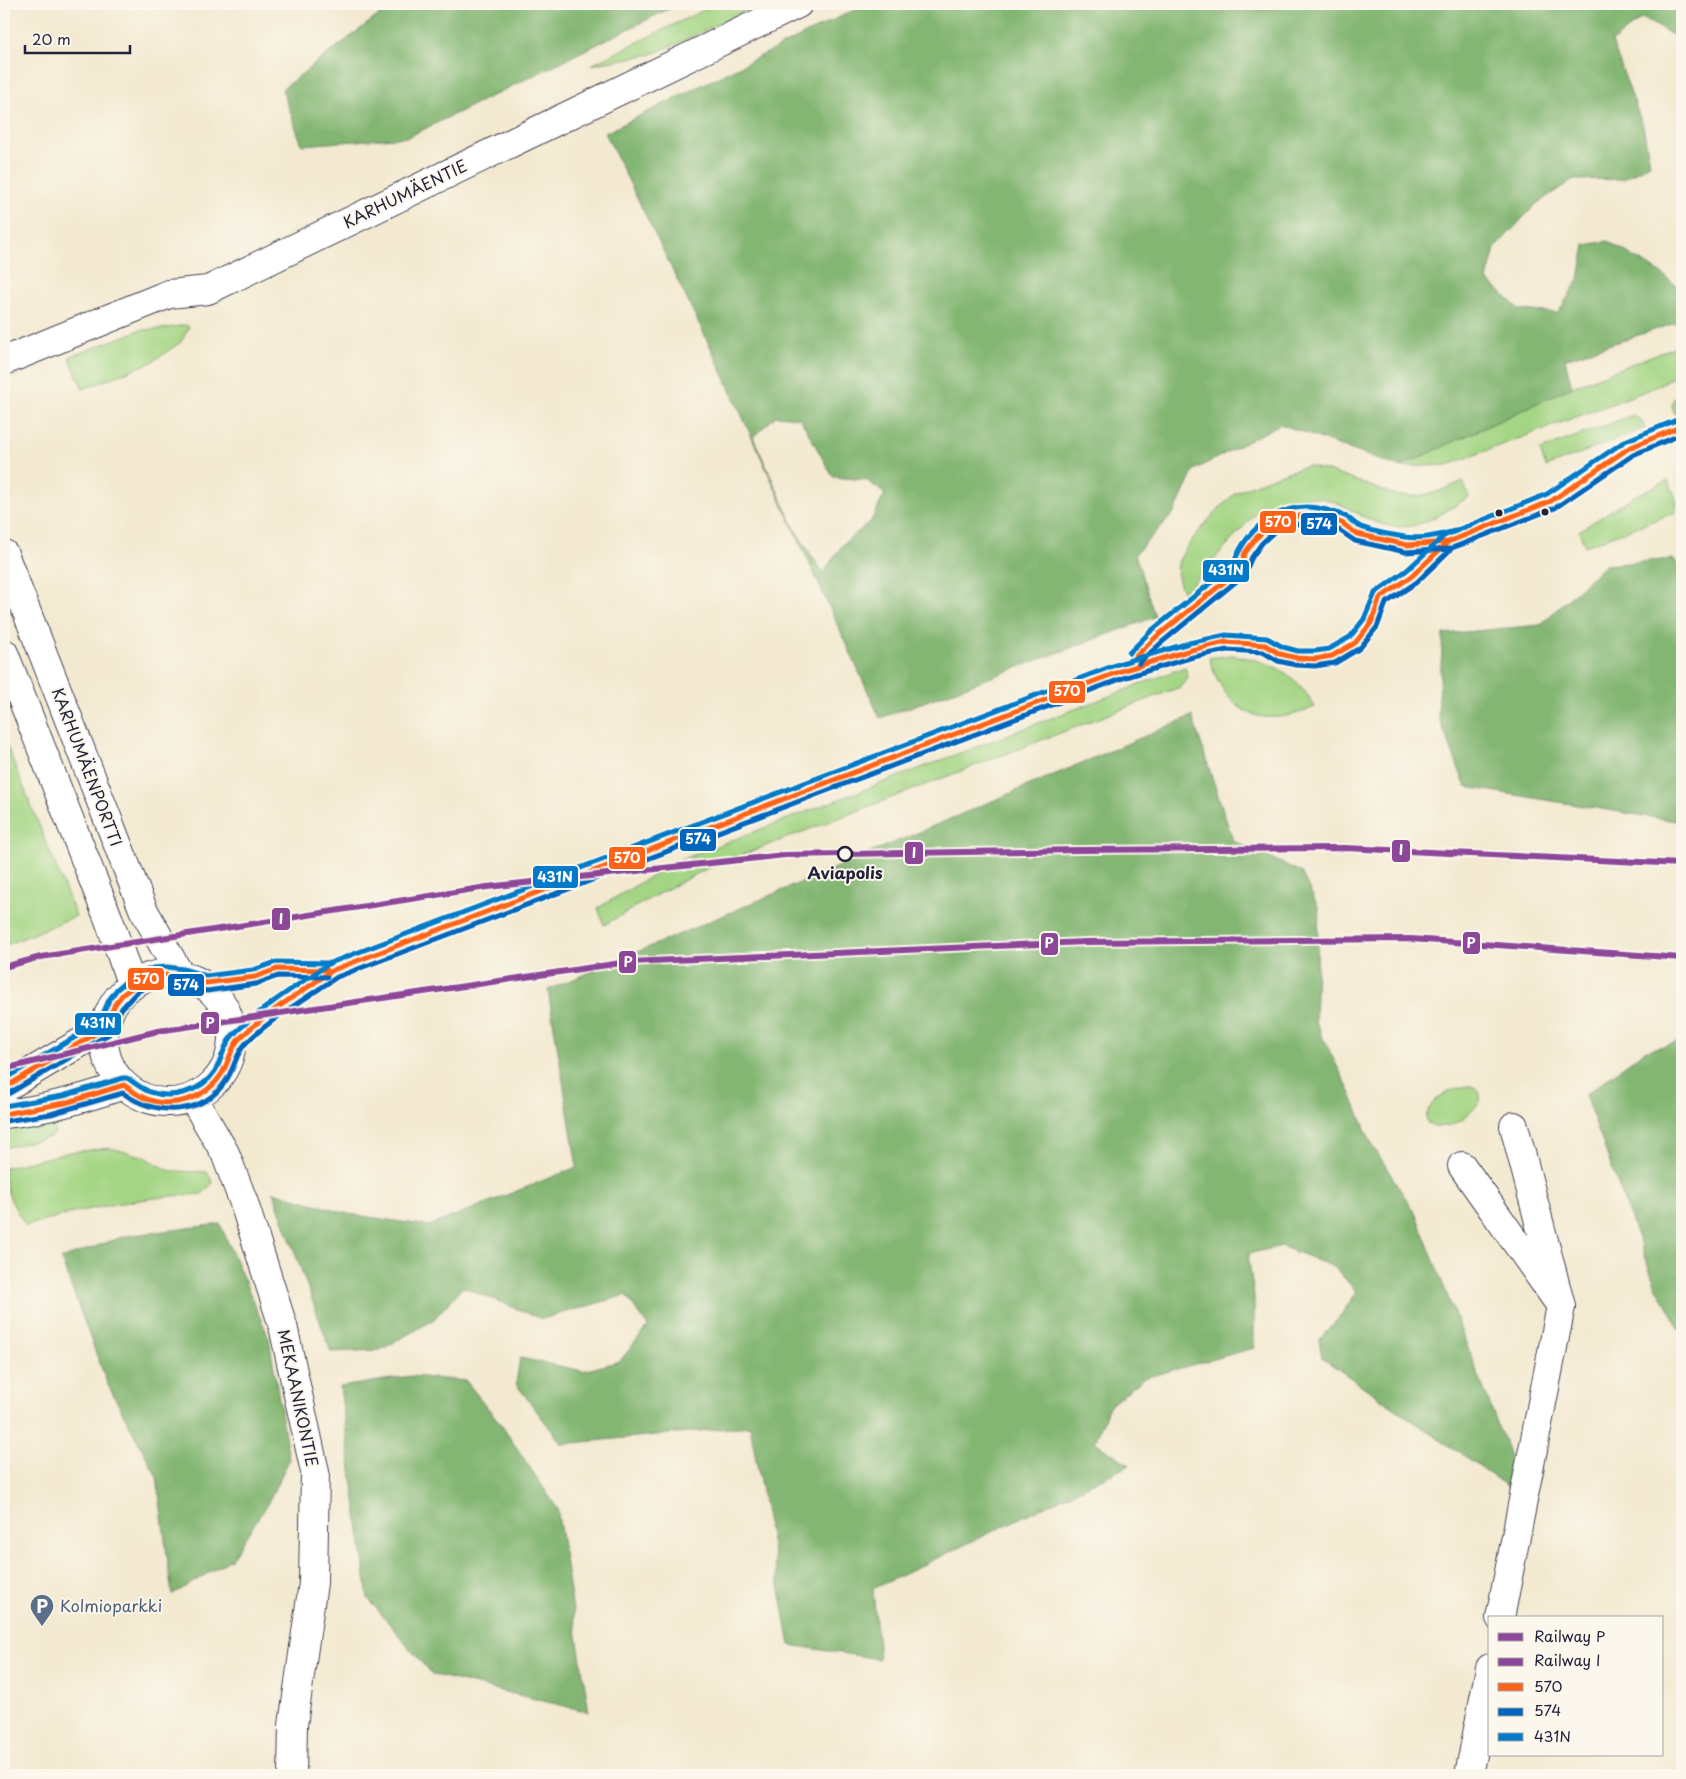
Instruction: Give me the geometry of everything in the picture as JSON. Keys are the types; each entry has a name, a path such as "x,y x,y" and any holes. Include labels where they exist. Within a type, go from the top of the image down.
{"street":[{"name":"KARHUMÄENTIE","path":"4,361 169,294 208,290 798,4"},
{"name":"KARHUMÄENPORTTI","path":"4,554 143,909 180,975"},
{"path":"4,653 109,920 132,986"},
{"path":"163,974 180,975 203,984 220,1000 230,1022 232,1045 228,1062 220,1077 208,1089 193,1098 179,1102 150,1100 136,1094 124,1085 112,1068 105,1049 105,1028 114,1004 132,986 147,978 163,974"},
{"path":"4,1088 105,1028"},
{"path":"4,1114 24,1112 87,1098 124,1085"},
{"name":"MEKAANIKONTIE","path":"193,1098 225,1153 244,1203 283,1326 315,1472 313,1583 293,1726 292,1775"},
{"path":"1500,1616 1561,1306 1514,1126"},
{"path":"1462,1166 1561,1306"},
{"path":"1469,1775 1488,1678"}],"green space":[{"path":"393,4 679,4 408,137 302,145 282,89"},
{"path":"716,4 759,4 652,54 591,65"},
{"path":"866,4 1682,4 1682,40 1642,18 1612,42 1643,126 1650,164 1623,179 1572,180 1535,205 1495,248 1487,280 1520,310 1558,313 1579,279 1585,245 1608,241 1659,272 1682,290 1682,321 1565,359 1572,387 1399,467 1280,424 1194,470 1174,513 1135,554 1155,617 880,718 713,352 605,133","holes":["776,416 800,418 833,477 866,480 885,494 871,521 843,544 823,573 795,530 753,437"]},
{"path":"186,325 189,327 181,342 152,362 83,389 69,357 140,330"},
{"path":"1682,344 1682,372 1651,389 1448,465 1399,467 1572,387"},
{"path":"1682,393 1682,415 1676,417 1672,406 1674,398"},
{"path":"1633,415 1641,420 1645,428 1546,467 1540,450"},
{"path":"1307,466 1328,471 1398,496 1418,496 1437,492 1463,481 1469,497 1427,521 1399,527 1384,525 1331,500 1308,497 1285,501 1254,515 1184,593 1179,582 1177,568 1181,557 1204,525 1224,503 1247,487"},
{"path":"1668,480 1674,492 1677,505 1674,513 1585,546 1579,531 1634,496"},
{"path":"1673,559 1682,569 1682,822 1466,787 1438,715 1443,634 1540,625 1605,565"},
{"path":"1232,655 1259,661 1281,670 1299,685 1315,707 1296,714 1262,717 1236,705 1226,693 1209,658"},
{"path":"1185,667 1188,678 1180,687 706,869 604,925 598,908 675,862"},
{"path":"1192,716 1233,841 1301,872 1319,909 1315,1022 1351,1094 1371,1143 1416,1215 1527,1500 1322,1358 1319,1340 1338,1319 1357,1292 1334,1267 1281,1246 1248,1254 1254,1296 1254,1348 1144,1378 1109,1406 1095,1442 1130,1465 873,1589 879,1659 790,1645 750,1426 562,1444 516,1384 520,1358 583,1371 620,1361 648,1326 626,1295 542,1319 463,1287 432,1321 380,1350 331,1352 273,1192 349,1214 429,1226 577,1167 548,990"},
{"path":"4,739 76,916 4,946"},
{"path":"1682,1041 1682,1333 1655,1284 1585,1095 1644,1051"},
{"path":"1471,1086 1479,1092 1480,1101 1465,1118 1450,1125 1436,1127 1428,1124 1426,1118 1428,1111 1437,1099 1450,1091"},
{"path":"53,1119 55,1132 51,1137 4,1148 4,1130"},
{"path":"110,1148 142,1156 170,1171 207,1172 213,1183 202,1194 179,1195 113,1204 26,1226 8,1192 4,1168 70,1152"},
{"path":"220,1224 269,1338 289,1460 266,1506 231,1559 172,1595 157,1477 107,1383 61,1259 125,1236"},
{"path":"411,1376 466,1381 500,1423 557,1508 589,1712 431,1674 368,1598 340,1387"}],"rail line":[{"name":"I","path":"4,967 41,957 487,887 785,855 1345,848 1682,864"},
{"name":"P","path":"4,1069 158,1031 628,962 1086,942 1411,939 1682,958"}],"transit line":[{"name":"431N","path":"4,1106 63,1096 123,1078 127,1078 147,1091 159,1094 177,1094 195,1089 203,1084 215,1071 226,1045 237,1031 270,1004 330,963 1118,664 1189,643 1226,635 1267,638 1283,647 1298,651 1329,649 1350,637 1364,619 1375,593 1407,570 1444,536 1547,494 1625,441 1679,419"},
{"name":"570","path":"4,1114 65,1103 124,1085 135,1093 157,1102 178,1102 188,1099 207,1090 215,1083 224,1070 237,1042 251,1028 333,970 1121,671 1191,650 1226,642 1265,645 1280,654 1297,658 1315,659 1332,656 1355,643 1371,623 1380,598 1412,576 1448,542 1551,501 1629,448 1682,426"},
{"name":"574","path":"5,1121 51,1114 123,1093 136,1101 164,1109 179,1109 193,1106 206,1100 217,1091 227,1079 240,1050 257,1033 337,977 1123,678 1193,657 1227,650 1263,652 1278,661 1296,665 1315,666 1335,663 1360,648 1377,627 1386,603 1417,582 1452,548 1555,508 1633,455 1682,434"},
{"name":"431N","path":"1129,653 1151,631 1233,565 1239,551 1258,527 1269,518 1282,512 1296,508 1311,507 1327,510 1345,516 1366,529 1413,538 1438,535 1468,526"},
{"name":"570","path":"1134,658 1156,637 1239,570 1245,553 1256,538 1270,526 1287,518 1306,515 1324,517 1342,523 1357,534 1407,545 1448,542 1471,533"},
{"name":"574","path":"1139,663 1244,575 1252,557 1262,543 1274,532 1289,525 1322,524 1339,530 1355,541 1406,552 1449,549 1474,540"},
{"name":"431N","path":"4,1079 99,1023 109,1000 117,989 128,980 153,968 183,969 206,976 253,970 276,962 327,963"},
{"name":"570","path":"4,1088 105,1028 115,1004 123,994 143,980 154,976 167,975 181,976 206,983 255,977 277,969 327,970"},
{"name":"574","path":"8,1094 109,1034 122,1008 137,992 146,987 167,982 180,983 207,991 256,984 278,976 327,977"}],"place":[{"name":"Aviapolis","path":"845,854"},
{"name":"Kolmioparkki","path":"42,1627"}]}
